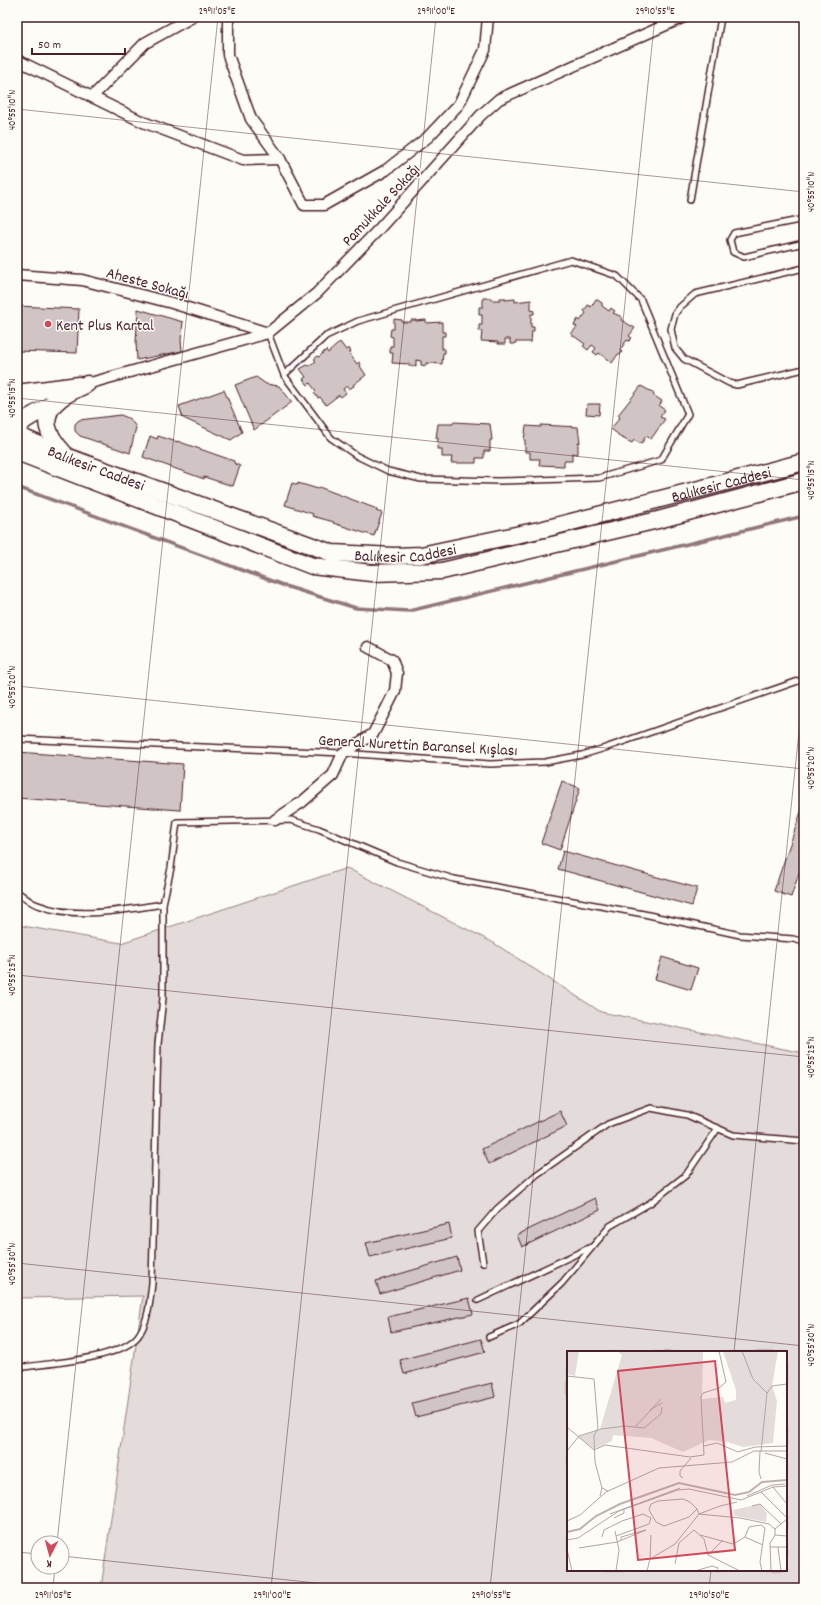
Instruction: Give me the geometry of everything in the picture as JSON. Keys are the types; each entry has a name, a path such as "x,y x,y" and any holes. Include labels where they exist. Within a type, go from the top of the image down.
{"main road":[{"path":"17,406 24,400 54,394 87,384"},
{"path":"17,393 54,394"},
{"path":"17,428 54,394"},
{"path":"54,394 47,430 52,441 68,457"},
{"name":"Balıkesir Caddesi","path":"17,435 68,457 332,553 394,556 421,555 544,529 804,462"},
{"name":"Balıkesir Caddesi","path":"17,452 312,566 371,573 442,570 658,520 804,481"}],"street":[{"path":"92,97 145,43 192,17"},
{"path":"228,17 228,55 251,119 280,159 304,205 324,205 386,170 428,137 459,104 486,50 488,17"},
{"name":"Pamukkale Sokağı","path":"87,384 268,333 317,293 379,229 481,115 499,99 684,17"},
{"path":"17,60 143,122 243,160 280,159"},
{"name":"Aheste Sokağı","path":"17,276 82,280 172,303 268,333"},
{"path":"275,820 302,802 333,775 343,753 373,734 395,691 397,672 392,660 368,647"}],"lane":[{"path":"690,200 720,17"},
{"path":"804,218 734,233 730,240 733,252 744,257 804,242"},
{"path":"268,333 284,374 331,438 357,456 388,471 421,479 499,481 599,478 661,460 688,414 640,300 617,276 571,260 358,321 326,336 284,374"},
{"path":"804,268 695,294 680,307 675,314 671,329 675,348 684,359 729,383 743,384 804,369"},
{"name":"General Nurettin Baransel Kışlası","path":"17,739 343,753 490,764 530,763 563,759 605,748 804,679"},
{"path":"17,1368 108,1354 125,1347 140,1334 148,1316 152,1283 158,1044 163,998 163,904 171,868 176,822 291,820 397,862 454,879 644,914 740,935 793,939 804,942"},
{"path":"17,892 36,905 55,911 73,912 126,910 163,904"},
{"path":"483,1262 478,1231 497,1209 536,1175 608,1124 651,1108 687,1115 733,1135 804,1141"},
{"path":"489,1336 519,1324 562,1284 610,1226 650,1203 686,1175 718,1128"},
{"path":"478,1300 594,1245"}],"shaded area":[{"path":"347,868 492,942 601,1012 804,1053 804,1588 101,1588 143,1296 17,1298 17,925 121,943"}],"building":[{"path":"483,298 491,298 491,300 500,300 500,298 505,298 505,300 515,299 515,302 531,300 531,310 534,311 534,314 531,314 531,327 534,327 534,331 532,331 531,342 515,342 515,344 510,344 510,339 505,339 505,344 498,344 498,342 481,341 482,331 479,331 479,325 482,325 482,315 479,315 479,307 483,307"},
{"path":"596,299 602,303 602,306 609,311 611,308 615,311 613,313 622,317 621,320 635,328 629,336 632,338 629,341 627,340 620,350 622,352 620,355 618,354 612,363 599,353 597,355 593,352 596,348 592,345 588,350 583,346 585,344 571,334 577,327 574,325 578,319 580,321 586,313 584,311 588,305 591,307"},
{"name":"Kent Plus Kartal","path":"18,306 79,309 77,353 17,351"},
{"path":"138,309 183,322 181,340 182,351 137,360 136,342"},
{"path":"394,319 402,320 402,322 411,322 411,320 426,320 426,323 442,322 442,332 445,332 445,336 442,336 442,349 445,349 445,353 443,353 442,364 426,363 426,366 421,365 421,361 416,360 416,366 392,363 393,353 390,353 390,346 393,346 393,337 390,336 391,329 394,329"},
{"path":"340,342 346,350 349,348 351,352 349,353 357,364 359,362 366,375 353,385 354,386 349,389 347,386 343,389 346,393 341,397 339,395 326,405 320,397 318,398 314,393 316,391 310,383 308,385 303,379 306,377 300,369 307,365 309,366 316,361 314,359 318,356 319,357 326,350 328,353"},
{"path":"256,377 266,384 279,386 292,402 254,430 235,385"},
{"path":"641,386 654,393 653,395 662,401 659,406 665,410 660,417 665,419 651,439 646,436 641,444 634,440 632,443 618,436 619,435 611,429 620,417 618,415"},
{"path":"224,390 242,432 231,440 183,418 179,406"},
{"path":"587,404 600,404 599,415 586,414"},
{"path":"121,415 130,419 136,427 130,453 80,436 75,431 75,424 79,420"},
{"path":"453,422 490,424 492,440 490,440 490,451 484,451 484,458 476,458 476,463 451,463 452,457 442,457 442,449 437,449 438,438 436,438 438,424 453,424"},
{"path":"541,425 578,427 580,443 578,442 578,454 572,453 572,461 564,461 564,466 539,465 540,459 530,459 530,452 525,452 524,440 526,426 541,427"},
{"path":"150,436 157,439 158,436 177,441 234,461 234,463 240,466 233,486 204,477 204,479 143,457"},
{"path":"292,483 298,485 298,483 318,489 319,487 377,509 376,511 382,513 374,536 312,516 313,514 285,505"},
{"path":"17,752 183,764 180,810 17,798"},
{"path":"562,781 580,788 560,850 541,843"},
{"path":"804,803 804,858 791,897 774,891"},
{"path":"563,851 697,888 692,906 558,869"},
{"path":"662,957 698,968 691,990 655,979"},
{"path":"560,1111 567,1126 489,1164 482,1149"},
{"path":"595,1198 600,1210 522,1247 517,1235"},
{"path":"449,1224 452,1238 370,1257 366,1243"},
{"path":"457,1257 460,1270 380,1294 376,1281"},
{"path":"469,1298 473,1314 391,1332 388,1317"},
{"path":"481,1339 485,1352 404,1374 400,1360"},
{"path":"492,1383 495,1397 416,1417 412,1403"}],"waterway":[{"path":"17,487 288,587 356,608 409,611 804,516"}],"place":[{"name":"Kent Plus Kartal","path":"48,324"}]}
